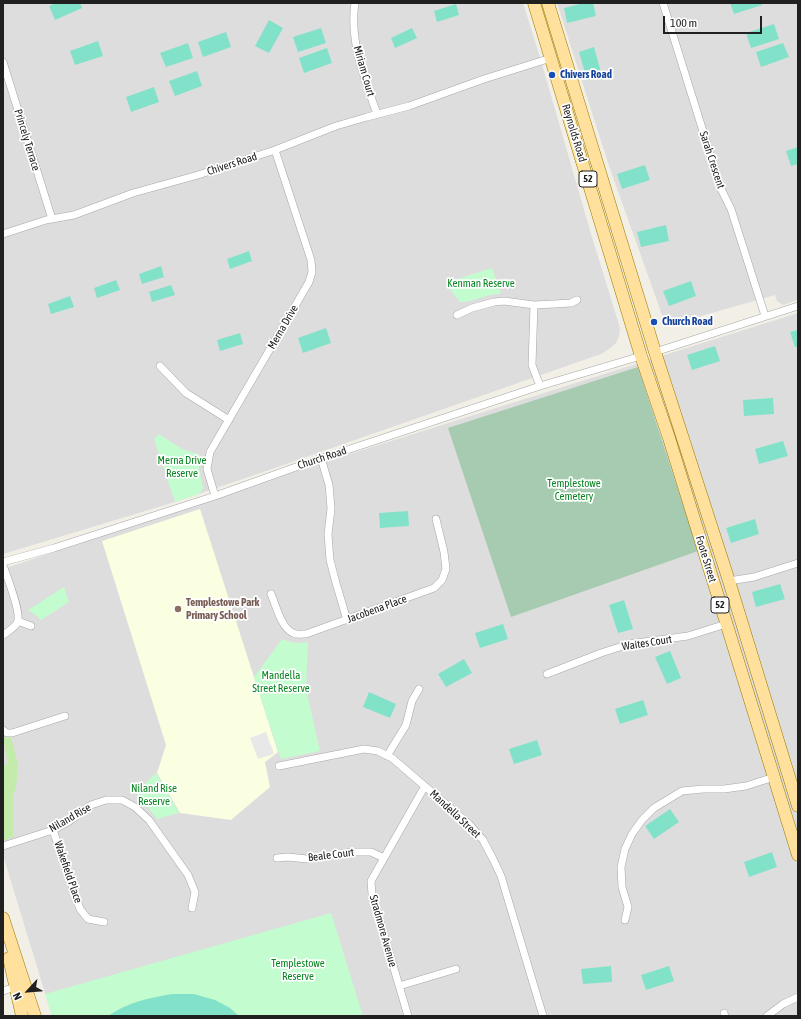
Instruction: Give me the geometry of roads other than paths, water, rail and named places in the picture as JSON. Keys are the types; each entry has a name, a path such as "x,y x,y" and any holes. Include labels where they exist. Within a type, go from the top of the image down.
{"main road":[{"name":"Reynolds Road","path":"534,3 641,356"},
{"name":"Reynolds Road","path":"548,3 656,352"},
{"path":"618,280 632,275"},
{"path":"641,356 647,352 641,327 642,309"},
{"name":"Foote Street","path":"656,352 729,581 798,806"},
{"name":"Foote Street","path":"641,356 669,438 798,855"},
{"path":"747,691 761,686"},
{"path":"3,918 20,985 22,1016"},
{"path":"3,936 11,967 34,1016"}],"street":[{"name":"Miriam Court","path":"355,3 354,31 358,57 377,114"},
{"name":"Sarah Crescent","path":"663,3 721,189 731,209 766,316"},
{"name":"Chivers Road","path":"3,234 52,219 74,215 140,191 198,175 275,150 336,126 413,104 477,81 551,58"},
{"name":"Princely Terrace","path":"3,62 52,219"},
{"name":"Merna Drive","path":"215,496 207,469 210,452 309,282 312,272 311,260 275,150"},
{"path":"457,315 472,308 494,302 534,304 571,303 577,300"},
{"path":"534,304 532,365 540,386"},
{"path":"656,352 798,306"},
{"name":"Church Road","path":"3,562 54,548 215,496 321,458 540,386 641,356"},
{"path":"160,366 186,393 229,420"},
{"path":"321,458 329,485 331,509 328,534 330,560 347,620"},
{"name":"Jacobena Place","path":"271,594 285,627 294,634 306,634 434,588 442,580 446,569 444,552 436,519"},
{"path":"729,581 754,577 798,563"},
{"path":"3,566 17,609 18,621 12,629 3,635"},
{"path":"18,621 31,626"},
{"name":"Waites Court","path":"547,674 629,644 688,636 726,624"},
{"path":"387,756 406,725 412,701 419,689"},
{"path":"3,730 7,733 12,733 65,716"},
{"name":"Mandella Street","path":"279,766 364,749 378,751 392,758 469,824 483,840 501,876 543,1016"},
{"path":"625,920 628,907 622,887 621,867 625,849 632,834 642,820 654,808 682,791 724,789 746,786 774,777"},
{"name":"Stradmore Avenue","path":"408,1016 372,894 371,881 425,786"},
{"name":"Niland Rise","path":"3,846 53,830 68,822 91,804 106,800 122,800 135,807 149,820 188,875 195,892 192,908"},
{"name":"Wakefield Place","path":"53,830 80,909 88,919 104,922"},
{"name":"Beale Court","path":"277,858 307,859 353,852 371,852 384,858"},
{"path":"399,986 456,969"},
{"path":"3,991 20,985"},
{"path":"767,1016 783,1004 798,997"}],"place":[{"name":"Chivers Road","path":"552,75"},
{"name":"Church Road","path":"654,322"},
{"name":"Templestowe Park Primary School","path":"178,609"}],"park label":[{"name":"Kenman Reserve","path":"481,284"},
{"name":"Merna Drive Reserve","path":"182,467"},
{"name":"Templestowe Cemetery","path":"574,490"},
{"name":"Mandella Street Reserve","path":"281,682"},
{"name":"Niland Rise Reserve","path":"154,795"},
{"name":"Templestowe Reserve","path":"298,970"}]}
